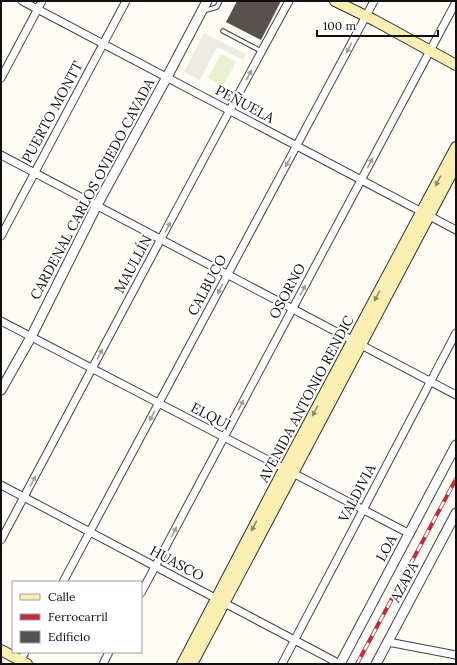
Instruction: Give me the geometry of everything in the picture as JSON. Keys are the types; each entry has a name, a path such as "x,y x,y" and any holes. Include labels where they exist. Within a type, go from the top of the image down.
{"main road":[{"path":"335,1 366,16 456,65"},
{"name":"AVENIDA ANTONIO RENDIC","path":"182,664 220,601 425,214 456,147"},
{"name":"AVENIDA ANTONIO RENDIC","path":"425,214 456,165"},
{"name":"AVENIDA ANTONIO RENDIC","path":"192,664 220,601"},
{"path":"1,650 23,660"}],"street":[{"name":"PEÑUELA","path":"22,1 456,230"},
{"path":"1,78 42,1"},
{"name":"PUERTO MONTT","path":"1,236 126,1"},
{"name":"CARDENAL CARLOS OVIEDO CAVADA","path":"1,390 30,337 97,205 167,77 206,1"},
{"name":"MAULLÍN","path":"1,540 162,239 229,110 289,1"},
{"name":"CALBUCO","path":"64,581 374,1"},
{"name":"OSORNO","path":"142,591 456,2"},
{"path":"1,154 456,395"},
{"name":"ELQUI","path":"1,322 410,534"},
{"name":"VALDIVIA","path":"282,664 456,333"},
{"name":"LOA","path":"340,664 456,446"},
{"name":"HUASCO","path":"1,485 340,664"},
{"name":"AZAPA","path":"376,664 456,513"},
{"path":"388,642 456,655"},
{"path":"103,664 108,653"}],"lane":[{"path":"201,12 217,7 220,1"},
{"path":"223,32 261,52"}],"green space":[{"path":"221,54 236,62 223,86 208,78"}],"shaded area":[{"path":"204,33 246,54 243,60 217,47 200,80 184,72"}],"building":[{"path":"237,1 281,1 261,40 226,22"}],"railway":[{"path":"357,664 456,479"}]}
